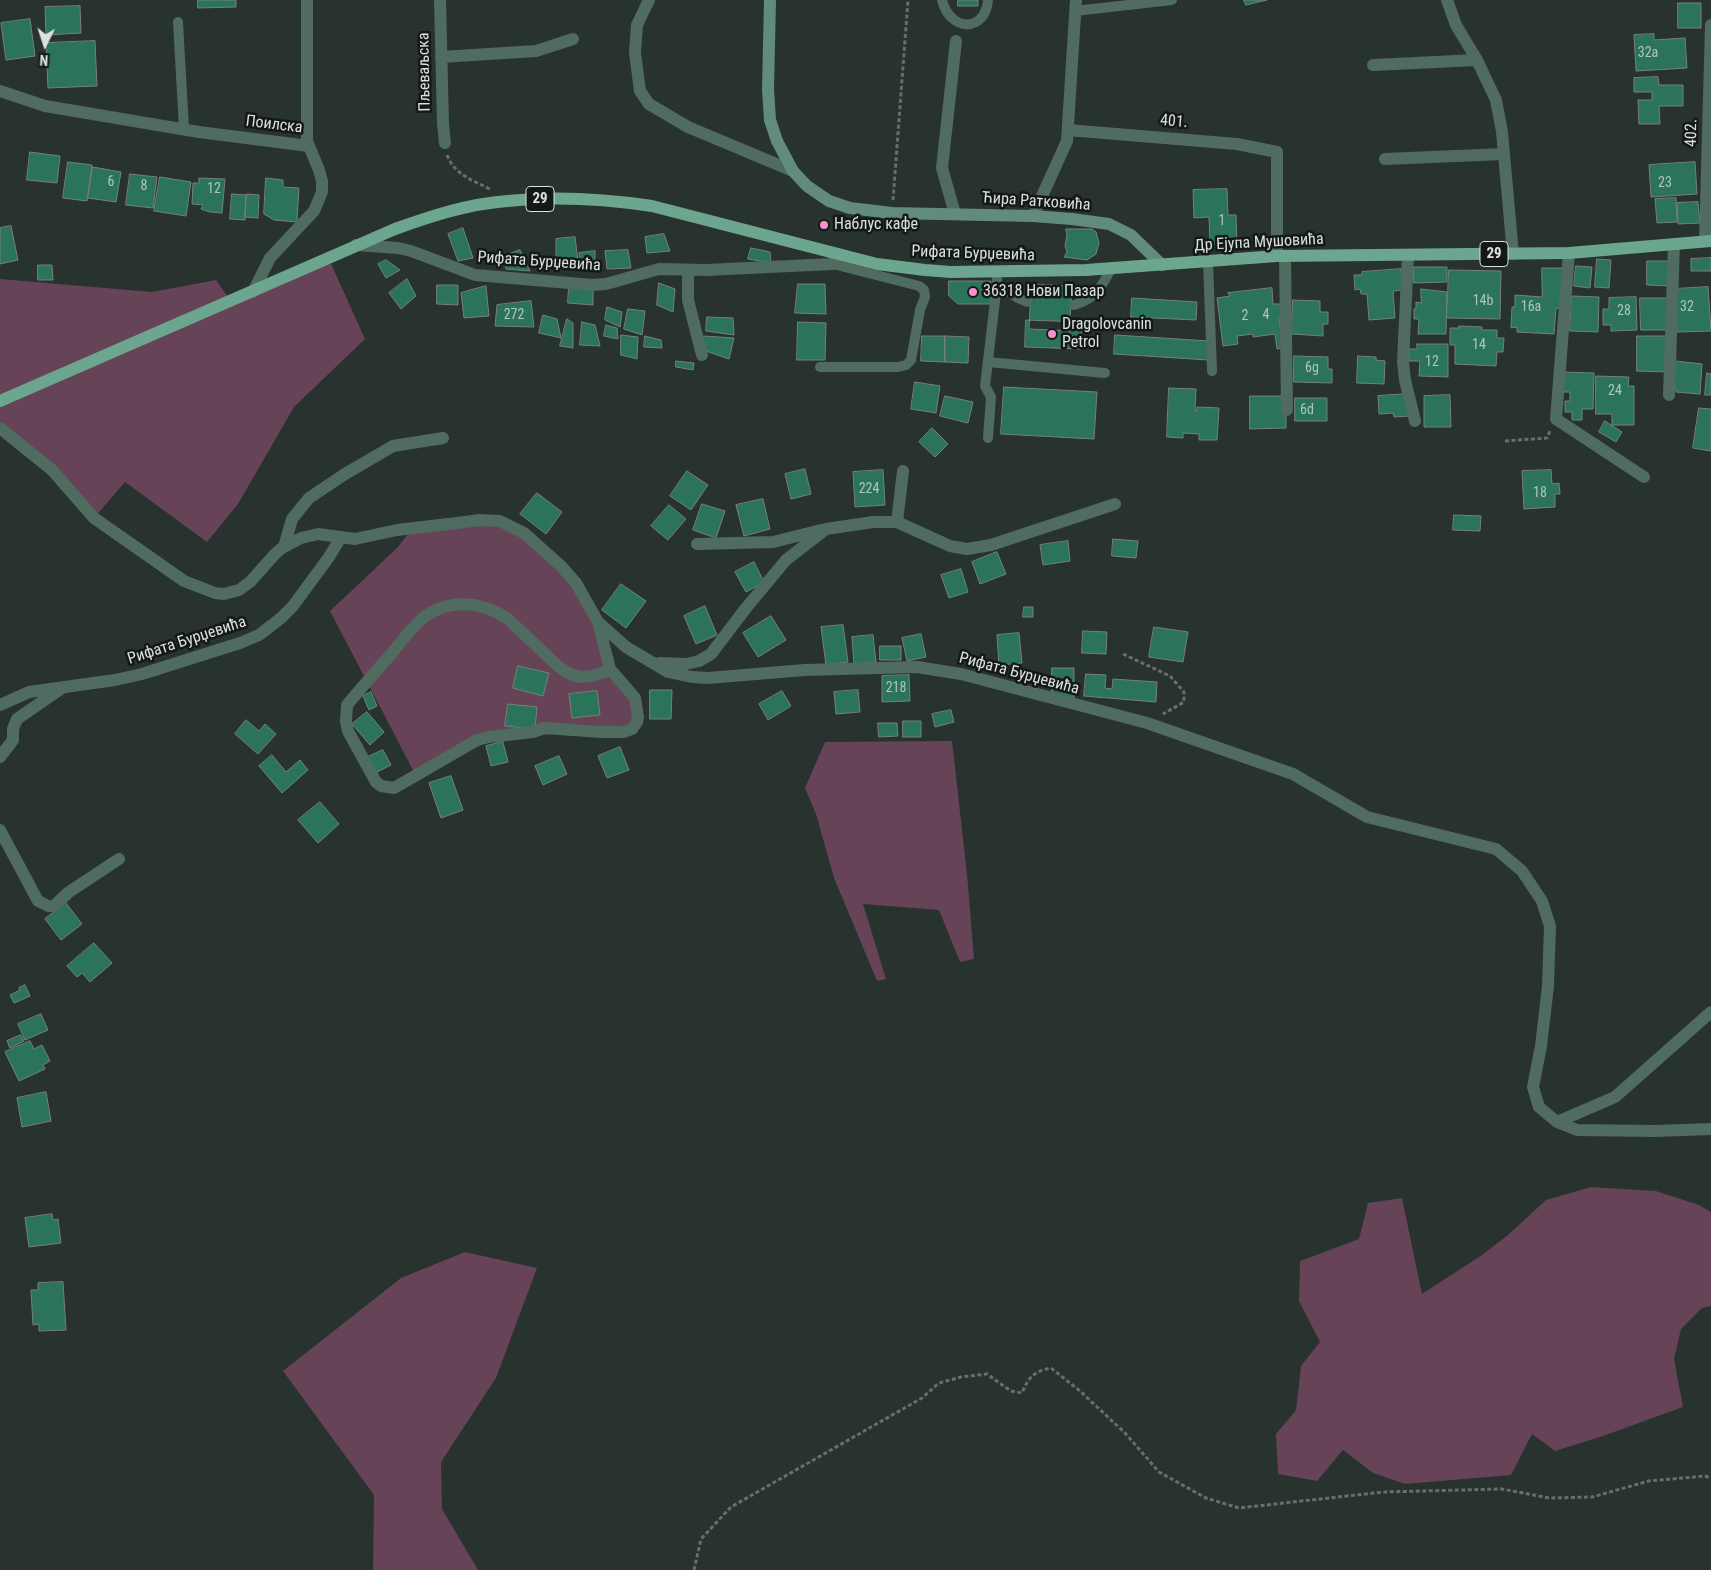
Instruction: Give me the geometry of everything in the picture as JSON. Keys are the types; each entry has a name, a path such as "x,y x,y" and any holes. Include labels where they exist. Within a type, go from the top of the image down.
{"main road":[{"name":"Рифата Бурџевића","path":"0,401 395,229 473,206 506,201 564,199 617,201 652,206 752,231 835,259 903,268 997,278 1111,269"},
{"name":"Др Ејупа Мушовића","path":"1111,269 1281,256 1513,254 1569,252 1708,241"}],"street":[{"path":"307,0 307,124 309,146"},
{"name":"Пљеваљска","path":"440,0 445,143"},
{"name":"Ћира Ратковића","path":"649,0 637,25 635,53 640,90 649,104 688,128 793,171"},
{"name":"Ћира Ратковића","path":"770,0 768,89 770,120 777,141 793,171 807,186 829,201 850,208 892,213 1033,216 1109,224 1131,235 1162,265"},
{"path":"1447,0 1456,24 1496,100 1504,154 1513,254"},
{"path":"1033,216 1067,141 1076,5"},
{"name":"402.","path":"1708,241 1711,25"},
{"path":"441,57 536,51 573,40"},
{"path":"955,214 942,168 956,41"},
{"path":"1373,65 1476,60"},
{"name":"Поилска","path":"0,91 45,106 241,138 309,146 321,175 320,198 314,211 270,258 253,292"},
{"name":"401.","path":"1068,130 1237,144 1277,152 1281,256"},
{"path":"1385,159 1504,154"},
{"path":"1669,395 1674,244"},
{"name":"Рифата Бурџевића","path":"355,245 398,248 411,251 475,275 569,284 606,284 659,269 688,270 835,259"},
{"path":"1569,252 1556,419 1644,477"},
{"path":"1408,255 1403,362 1405,380 1415,421"},
{"path":"1281,256 1287,410"},
{"path":"688,270 688,300 702,355"},
{"name":"Рифата Бурџевића","path":"0,428 52,470 94,518 191,584 215,593 224,594 239,590 250,582 274,554 301,538 318,534 356,539 397,530 480,520 500,521 524,533 561,566 576,583 598,622 610,669 635,698 638,717 632,729 624,732 601,732 544,728 533,732 489,737 477,740 394,788 387,788 376,782 348,731 347,705 416,625 431,613 448,605 459,604 490,608 508,619 566,673 589,677 598,676 610,669"},
{"path":"284,547 292,519 310,498 345,474 393,446 443,438"},
{"path":"897,522 902,471"},
{"name":"Рифата Бурџевића","path":"645,659 664,664 686,664 699,661 711,654 786,560 826,529 873,522 897,522 950,546 967,549 991,545 1115,504"},
{"path":"697,544 773,542 826,529"},
{"name":"Рифата Бурџевића","path":"0,705 29,692 115,680 142,674 240,643 259,635 293,606 329,558 340,537"},
{"name":"Рифата Бурџевића","path":"598,622 626,647 645,659 668,672 692,677 708,678 805,670 917,667 961,674 1147,723 1293,774 1367,817 1496,849 1522,871 1542,901 1550,926 1548,986 1541,1046 1533,1087 1539,1107 1557,1122"},
{"path":"0,758 13,740 13,729 18,719 64,686"},
{"path":"0,830 38,901 48,906 54,906 69,892 119,859"},
{"path":"1557,1122 1615,1097 1711,1012"},
{"path":"1557,1122 1577,1130 1655,1131 1711,1129"}],"lane":[{"path":"942,0 948,16 960,24 976,22 983,17 987,10 988,0"},
{"path":"1076,5 1172,0"},
{"path":"178,22 184,129"},
{"path":"956,41 960,24"},
{"path":"820,367 898,367 906,365 911,360 920,310 925,297 924,290 919,286 835,259"},
{"path":"1208,261 1212,371"},
{"path":"1074,305 1092,298 1111,269"},
{"path":"997,278 1018,298 1027,302"},
{"path":"988,438 991,397 985,386 997,278"},
{"path":"988,362 1105,373"}],"path":[{"path":"892,213 908,0"},
{"path":"445,143 447,155 461,175 496,192 506,201"},
{"path":"1505,441 1547,438 1556,419"},
{"path":"1123,654 1170,676 1184,692 1184,702 1147,723"},
{"path":"694,1570 701,1539 731,1507 922,1398 939,1383 961,1377 987,1374 1011,1391 1022,1393 1026,1383 1039,1370 1050,1368 1080,1391 1125,1433 1159,1472 1206,1498 1239,1508 1393,1492 1502,1489 1550,1498 1592,1497 1649,1480 1704,1476 1711,1478"}],"shaded area":[{"path":"328,257 365,339 294,407 238,504 207,542 125,482 94,518 0,428 0,279 152,292 216,280 231,301"},
{"path":"500,521 576,583 610,669 635,698 637,722 601,732 489,737 415,774 330,611 397,548 412,529"},
{"path":"952,741 967,874 974,959 960,962 939,910 863,904 886,979 877,981 834,878 816,814 805,788 825,742"},
{"path":"1591,1187 1656,1191 1699,1205 1711,1212 1711,1306 1702,1308 1681,1329 1674,1359 1683,1407 1555,1451 1532,1434 1511,1475 1405,1484 1373,1473 1343,1450 1317,1481 1278,1474 1276,1434 1296,1410 1301,1366 1320,1342 1299,1301 1300,1261 1359,1239 1368,1203 1402,1198 1422,1294 1482,1255 1508,1235 1546,1200"},
{"path":"465,1252 537,1268 496,1378 441,1462 442,1509 478,1570 373,1570 374,1495 283,1371 401,1278"}],"building":[{"path":"198,0 236,0 236,7 198,8"},
{"path":"958,0 978,0 978,6 958,6"},
{"path":"1244,0 1267,0 1246,5"},
{"path":"1678,3 1701,3 1701,28 1678,28"},
{"path":"80,6 81,33 46,35 45,7"},
{"path":"30,19 35,56 6,60 1,23"},
{"path":"1654,34 1654,40 1685,38 1687,68 1636,71 1634,35"},
{"path":"95,41 97,86 48,88 46,43"},
{"path":"1658,77 1659,85 1683,85 1683,106 1659,106 1660,124 1639,124 1638,100 1652,100 1652,92 1634,92 1634,78"},
{"path":"30,152 60,156 57,183 27,180"},
{"path":"68,162 92,165 87,201 63,198"},
{"path":"1695,162 1697,194 1651,197 1649,165"},
{"path":"93,167 121,172 116,202 88,198"},
{"path":"130,174 157,177 153,208 126,205"},
{"path":"160,177 191,182 186,216 154,211"},
{"path":"199,178 225,179 222,213 210,212 201,209 203,205 192,204 193,183 199,183"},
{"path":"266,178 283,180 283,187 299,188 297,222 274,220 264,214"},
{"path":"1227,189 1228,215 1236,215 1237,245 1210,245 1209,217 1194,218 1193,190"},
{"path":"232,194 246,195 245,220 230,219"},
{"path":"247,194 259,195 258,218 245,217"},
{"path":"1676,198 1677,222 1657,223 1655,199"},
{"path":"1698,202 1700,223 1678,224 1677,203"},
{"path":"11,226 18,260 0,264 0,228"},
{"path":"463,228 473,258 458,261 448,234"},
{"path":"1066,229 1092,229 1096,232 1099,243 1096,254 1087,260 1064,257 1067,252 1065,246"},
{"path":"664,234 670,251 647,253 645,237"},
{"path":"575,237 579,268 556,265 556,239"},
{"path":"751,248 770,252 771,263 748,259"},
{"path":"520,250 530,271 506,269 504,256"},
{"path":"628,250 631,268 607,269 605,251"},
{"path":"595,251 595,265 580,265 579,253"},
{"path":"1711,258 1711,271 1691,271 1691,259"},
{"path":"1597,259 1611,260 1609,288 1595,287"},
{"path":"386,260 400,270 386,278 378,264"},
{"path":"1647,261 1670,261 1669,286 1647,285"},
{"path":"38,265 52,265 53,280 38,280"},
{"path":"1576,266 1592,267 1590,288 1574,286"},
{"path":"1414,267 1447,267 1447,282 1414,283"},
{"path":"1542,268 1565,268 1563,309 1556,308 1554,334 1517,332 1517,327 1511,328 1512,307 1515,307 1515,295 1542,297"},
{"path":"1401,269 1403,290 1393,291 1395,318 1369,320 1367,294 1361,294 1360,289 1355,290 1354,275 1362,275 1362,272"},
{"path":"1449,270 1501,271 1500,319 1447,318"},
{"path":"407,279 416,296 401,309 389,293"},
{"path":"949,281 991,281 991,304 958,304 949,296"},
{"path":"659,283 675,289 673,312 657,305"},
{"path":"798,284 825,284 826,314 795,313"},
{"path":"1036,284 1067,286 1072,291 1070,317 1077,324 1076,331 1029,329 1031,289"},
{"path":"437,285 458,285 458,305 437,304"},
{"path":"486,286 489,316 464,318 461,293"},
{"path":"569,287 593,290 593,305 568,303"},
{"path":"1708,287 1711,331 1677,332 1674,289"},
{"path":"1272,288 1273,304 1282,304 1283,317 1279,319 1283,348 1277,349 1275,334 1253,337 1253,334 1237,336 1238,344 1223,346 1217,298 1230,296 1228,293"},
{"path":"1421,289 1447,292 1446,334 1418,334 1419,319 1414,319 1414,309 1416,309 1416,302 1421,303"},
{"path":"1572,296 1599,297 1598,332 1570,331"},
{"path":"1636,297 1637,330 1611,331 1611,325 1603,325 1603,309 1609,309 1609,298"},
{"path":"1132,298 1197,302 1196,320 1131,317"},
{"path":"1640,298 1667,298 1667,330 1641,330"},
{"path":"1293,300 1320,301 1320,312 1328,312 1328,324 1323,324 1323,336 1292,334"},
{"path":"531,301 534,327 495,326 497,305"},
{"path":"607,307 622,312 620,327 605,320"},
{"path":"628,309 645,311 642,335 624,329"},
{"path":"543,315 557,319 561,338 539,333"},
{"path":"707,317 733,318 734,335 706,331"},
{"path":"567,319 573,323 573,348 560,346"},
{"path":"1026,320 1082,322 1081,349 1025,347"},
{"path":"582,322 595,325 600,346 580,345"},
{"path":"798,322 826,323 825,360 797,360"},
{"path":"606,325 617,328 618,339 604,336"},
{"path":"1459,326 1482,327 1482,330 1497,330 1497,338 1504,338 1503,352 1497,352 1496,366 1455,364 1455,345 1450,345 1450,328 1459,328"},
{"path":"621,335 638,337 637,359 621,355"},
{"path":"1115,335 1209,341 1208,360 1114,354"},
{"path":"645,336 661,340 662,348 644,347"},
{"path":"704,336 734,338 729,359 703,350"},
{"path":"922,336 945,336 945,362 921,361"},
{"path":"945,336 969,337 968,363 945,362"},
{"path":"1637,336 1667,336 1667,372 1637,371"},
{"path":"1417,344 1448,344 1448,377 1419,376 1420,361 1409,361 1409,349 1417,349"},
{"path":"1294,356 1328,357 1328,369 1332,369 1332,383 1294,382"},
{"path":"1358,356 1376,357 1376,360 1385,361 1384,384 1357,383"},
{"path":"676,361 694,363 693,370 676,367"},
{"path":"1675,361 1702,364 1700,394 1676,392 1673,386"},
{"path":"1561,372 1594,373 1593,409 1582,409 1582,420 1572,420 1572,412 1565,412 1565,401 1570,401 1570,392 1560,392"},
{"path":"1707,373 1711,374 1711,395 1705,395"},
{"path":"1596,376 1629,377 1628,386 1634,386 1634,425 1612,425 1612,414 1596,414"},
{"path":"915,382 940,386 936,413 911,409"},
{"path":"1004,387 1097,392 1094,439 1001,434"},
{"path":"1169,388 1196,389 1195,411 1197,411 1197,407 1219,408 1217,440 1199,440 1199,434 1183,433 1183,438 1167,437"},
{"path":"1408,394 1410,416 1394,417 1393,413 1379,414 1378,396"},
{"path":"1450,395 1451,427 1424,427 1424,396"},
{"path":"945,396 973,402 968,423 940,416"},
{"path":"1250,396 1286,396 1286,428 1250,429"},
{"path":"1295,398 1327,398 1327,421 1295,421"},
{"path":"1699,408 1711,409 1711,451 1693,448"},
{"path":"1605,421 1622,432 1616,442 1599,432"},
{"path":"932,428 948,444 935,457 919,442"},
{"path":"805,469 811,494 791,499 785,474"},
{"path":"883,470 885,505 855,507 853,472"},
{"path":"1551,470 1552,484 1559,483 1560,494 1555,494 1555,507 1524,509 1522,471"},
{"path":"687,471 708,485 691,510 670,496"},
{"path":"537,493 562,512 546,534 520,514"},
{"path":"763,499 770,529 744,536 736,505"},
{"path":"702,504 725,511 716,538 693,530"},
{"path":"669,505 686,519 668,540 651,526"},
{"path":"1454,515 1481,516 1480,531 1453,530"},
{"path":"1113,539 1138,541 1136,558 1112,556"},
{"path":"1068,541 1070,561 1043,565 1040,545"},
{"path":"997,552 1006,574 980,584 972,562"},
{"path":"754,562 764,582 746,592 735,572"},
{"path":"961,569 968,592 949,598 941,575"},
{"path":"621,584 646,601 626,628 602,610"},
{"path":"705,606 717,635 696,644 684,616"},
{"path":"1024,607 1033,607 1033,617 1023,617"},
{"path":"771,616 786,640 758,657 743,633"},
{"path":"843,625 848,662 826,665 821,627"},
{"path":"1154,627 1188,632 1183,662 1149,657"},
{"path":"1083,631 1107,632 1106,654 1082,653"},
{"path":"1019,633 1022,663 999,665 997,635"},
{"path":"921,634 926,657 907,661 902,638"},
{"path":"873,635 876,662 854,664 852,637"},
{"path":"880,646 901,646 901,660 880,660"},
{"path":"518,666 549,673 543,696 513,688"},
{"path":"1052,668 1074,668 1074,698 1052,698"},
{"path":"1086,674 1106,675 1105,688 1112,689 1113,679 1157,682 1156,702 1084,696"},
{"path":"909,675 910,701 882,702 882,676"},
{"path":"650,690 672,690 671,719 650,719"},
{"path":"858,690 860,712 836,714 834,692"},
{"path":"597,691 600,715 572,718 569,694"},
{"path":"782,691 791,706 768,720 759,704"},
{"path":"371,692 377,706 369,710 363,696"},
{"path":"508,704 537,707 535,729 505,726"},
{"path":"951,710 954,722 935,727 932,714"},
{"path":"367,712 384,732 370,745 352,724"},
{"path":"246,720 259,731 265,724 276,734 258,754 235,734"},
{"path":"903,721 921,721 921,737 903,737"},
{"path":"878,723 897,723 898,736 879,737"},
{"path":"503,742 508,762 491,766 486,746"},
{"path":"620,747 629,770 607,778 598,756"},
{"path":"383,750 391,765 375,773 368,757"},
{"path":"272,755 286,772 300,760 308,770 282,793 259,766"},
{"path":"559,756 567,774 543,785 535,766"},
{"path":"451,776 463,810 441,818 429,783"},
{"path":"320,802 339,824 318,843 298,820"},
{"path":"66,903 82,924 61,940 45,919"},
{"path":"94,943 112,963 90,982 82,973 77,977 67,966"},
{"path":"25,985 30,996 14,1003 10,995"},
{"path":"41,1014 48,1030 25,1040 18,1024"},
{"path":"21,1035 24,1041 10,1048 7,1041"},
{"path":"30,1041 34,1049 42,1045 50,1061 43,1065 45,1069 19,1081 5,1052"},
{"path":"46,1092 51,1121 22,1127 17,1098"},
{"path":"52,1214 53,1220 58,1219 61,1243 29,1247 25,1218"},
{"path":"63,1282 66,1330 39,1331 39,1324 33,1325 31,1290 38,1290 38,1283"}],"place":[{"name":"Наблус кафе","path":"824,225"},
{"name":"36318 Нови Пазар","path":"973,292"},
{"name":"Dragolovcanin Petrol","path":"1052,334"}]}
